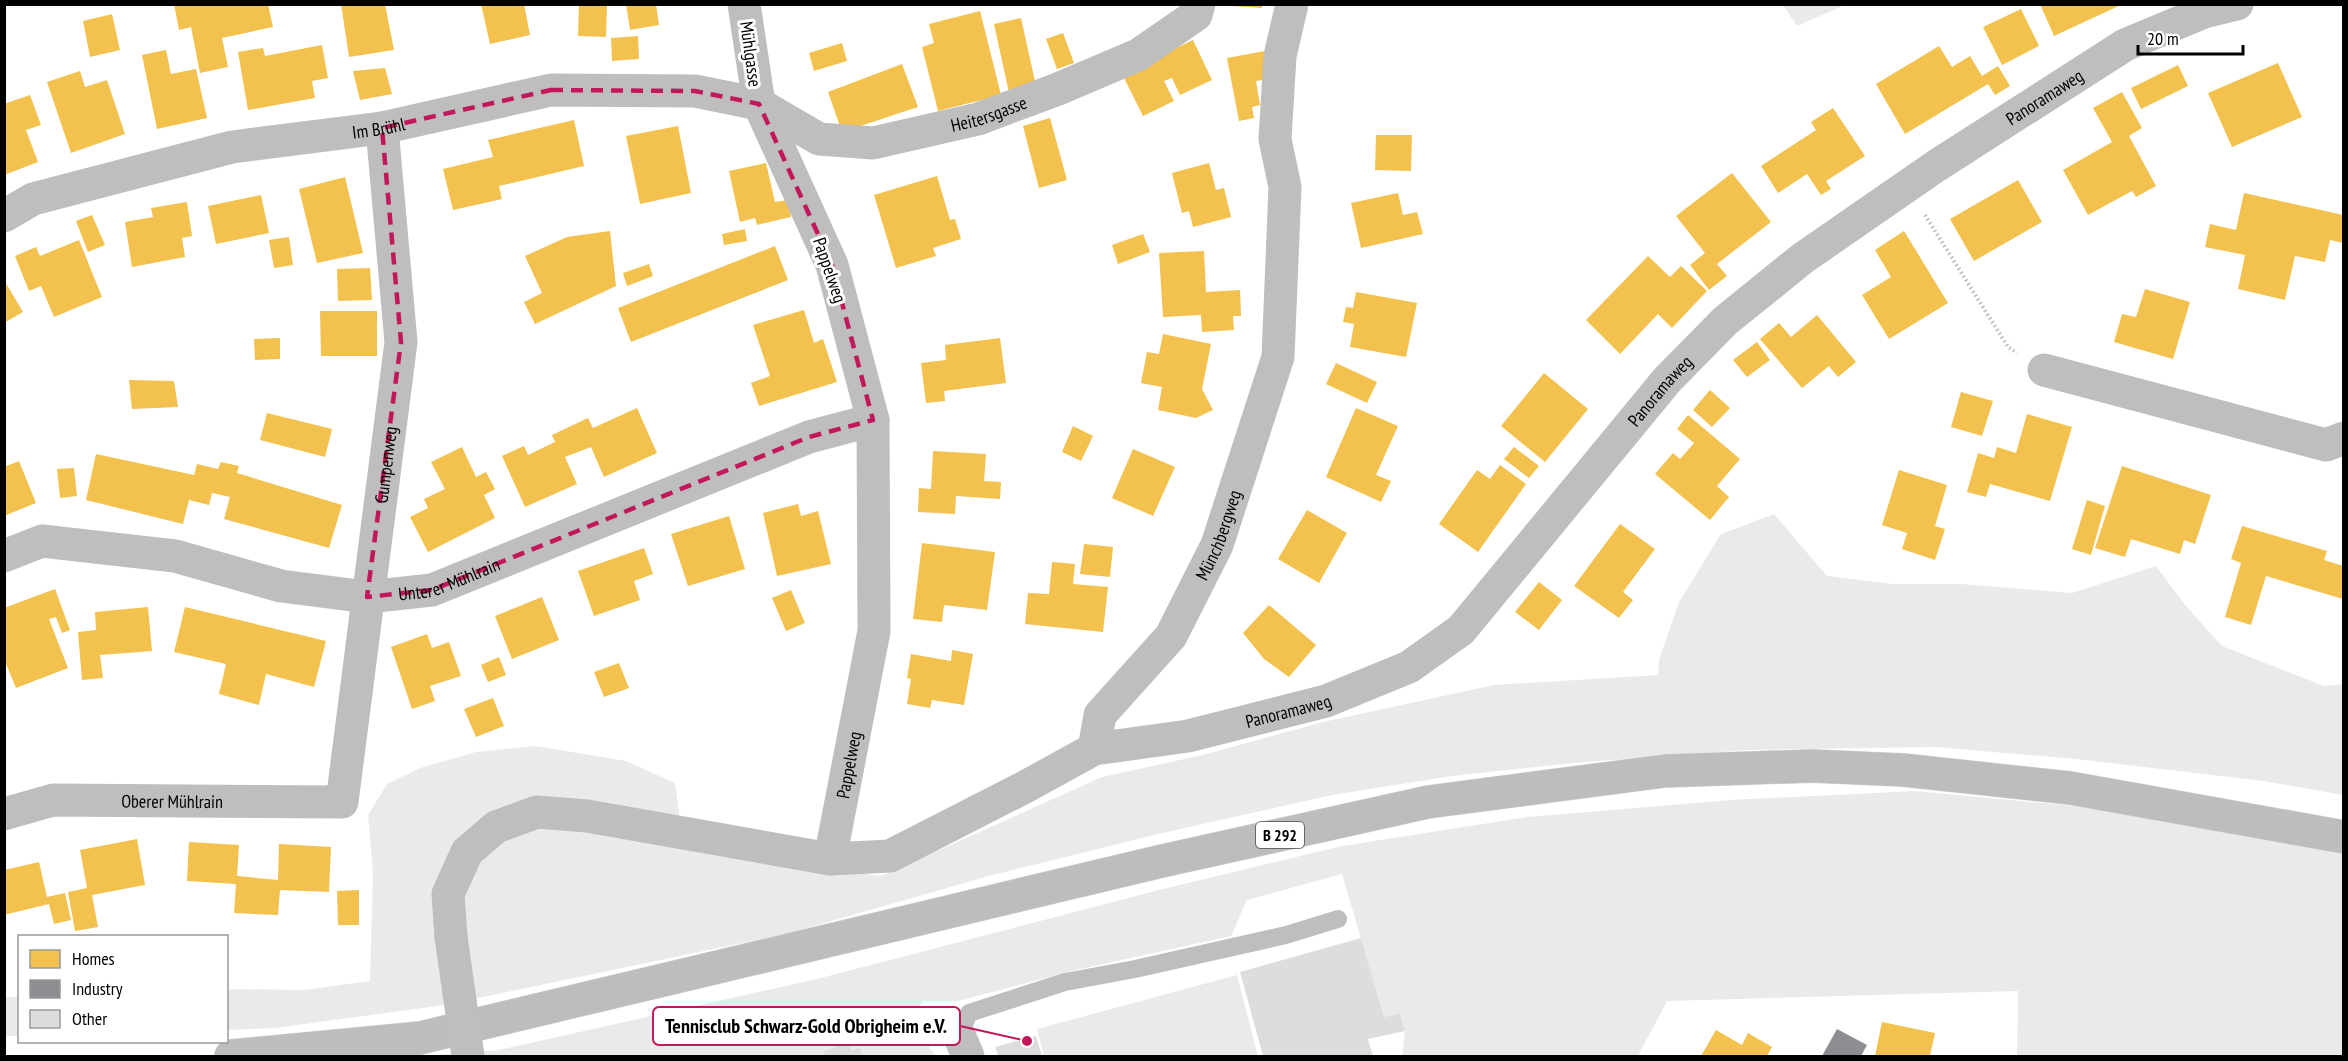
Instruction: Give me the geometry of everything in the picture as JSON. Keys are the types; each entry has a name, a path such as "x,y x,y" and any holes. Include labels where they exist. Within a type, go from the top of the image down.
{"highway":[{"name":"B 292","path":"231,1056 420,1038 1150,864 1428,802 1665,771 1812,766 1903,770 2070,788 2343,837"}],"street":[{"name":"Mühlgasse","path":"744,4 759,104"},
{"name":"Heitersgasse","path":"759,104 819,139 873,143 978,120 1138,55 1196,15 1199,4"},
{"name":"Münchbergweg","path":"1094,749 1100,715 1171,636 1217,545 1278,357 1285,188 1275,139 1280,56 1292,4"},
{"name":"Panoramaweg","path":"1094,749 1188,736 1326,701 1409,667 1461,630 1667,380 1725,321 1803,258 1906,187 2125,45 2204,12 2237,4"},
{"name":"Im Brühl","path":"4,216 33,199 232,147 382,128 550,90 695,91 759,104"},
{"name":"Pappelweg","path":"759,104 832,265 873,420 874,631 830,859"},
{"name":"Gumpenweg","path":"342,802 400,342 382,128"},
{"path":"2044,370 2326,445 2343,438"},
{"name":"Unterer Mühlrain","path":"4,556 42,541 175,556 281,586 367,597 432,590 809,437 873,420"},
{"path":"468,1056 451,937 448,894 466,852 496,827 537,812 587,816 830,859 890,856 1025,788 1094,749"},
{"name":"Oberer Mühlrain","path":"4,814 53,800 342,802"}],"lane":[{"path":"963,1046 969,1013 1001,1001 1065,982 1135,969 1286,935 1338,919"}],"path":[{"path":"1906,187 2008,347 2044,370"}],"highlighted area":[{"path":"551,90 695,91 759,104 832,265 873,420 809,437 432,590 367,597 401,342 382,128"}],"shaded area":[{"path":"1783,5 1845,5 1797,26"},
{"path":"1774,514 1827,576 1893,584 1961,584 2072,593 2156,566 2185,605 2222,646 2324,686 2343,684 2343,795 2264,781 2076,759 1935,747 1746,750 1572,763 1452,776 1332,795 1154,835 989,876 790,933 445,1005 275,1028 228,1030 228,989 304,990 370,981 373,873 368,815 387,784 420,768 476,752 535,746 626,761 675,783 683,843 799,865 881,876 1102,777 1203,755 1323,722 1494,685 1658,675 1659,660 1679,602 1721,534"},
{"path":"1915,791 2096,808 2343,848 2343,1056 2017,1056 2018,991 1667,1001 1638,1056 1402,1056 1405,1031 1400,1013 1384,1017 1342,874 1247,900 1231,936 1076,970 958,1001 923,1001 909,1021 936,1056 419,1056 499,1050 817,979 1159,890 1342,846 1527,817 1730,800"},
{"path":"1237,975 1258,1056 1044,1056 1037,1029"},
{"path":"5,997 18,997 18,1036 5,1036"}],"building: Homes":[{"path":"174,4 268,4 273,27 222,38 228,67 200,73 191,27 179,30"},
{"path":"341,4 385,4 394,50 349,57"},
{"path":"481,4 524,4 530,35 490,44"},
{"path":"579,4 607,4 606,37 578,36"},
{"path":"626,4 656,4 659,25 630,30"},
{"path":"1231,4 1262,4 1262,8 1231,6"},
{"path":"2040,4 2123,4 2054,36"},
{"path":"2021,9 2039,46 2002,65 1983,27"},
{"path":"980,11 1001,95 938,111 922,47 934,43 929,24"},
{"path":"112,14 120,50 90,57 83,21"},
{"path":"1021,18 1036,86 1009,93 994,24"},
{"path":"1063,33 1074,63 1057,69 1046,39"},
{"path":"638,36 639,59 612,61 611,38"},
{"path":"1193,40 1212,80 1180,95 1172,78 1164,81 1174,101 1143,116 1122,74"},
{"path":"842,43 847,61 814,71 809,53"},
{"path":"322,45 328,78 312,81 315,98 248,110 238,52 263,48 265,56"},
{"path":"1939,46 1952,67 1970,56 1982,76 1998,66 2010,86 1995,95 1988,84 1905,134 1876,84"},
{"path":"166,50 171,74 196,69 207,118 157,129 142,55"},
{"path":"1270,50 1275,78 1256,81 1260,105 1252,107 1254,118 1239,121 1227,58"},
{"path":"2278,63 2302,117 2232,147 2208,93"},
{"path":"902,64 918,107 842,132 828,92"},
{"path":"2178,65 2188,86 2141,109 2131,88"},
{"path":"385,68 392,94 360,100 353,71"},
{"path":"80,71 85,87 107,80 125,134 71,153 47,82"},
{"path":"2122,92 2142,128 2129,136 2156,186 2136,197 2132,191 2088,215 2063,170 2112,142 2093,108"},
{"path":"30,95 41,125 26,130 38,162 4,175 4,104"},
{"path":"1833,108 1865,156 1826,181 1831,189 1821,195 1807,174 1778,193 1761,166 1816,130 1811,122"},
{"path":"1050,118 1067,180 1039,188 1023,126"},
{"path":"574,120 584,166 499,186 502,199 453,210 443,169 493,157 488,140"},
{"path":"678,126 691,193 640,204 626,136"},
{"path":"1376,135 1412,135 1411,171 1375,170"},
{"path":"766,163 775,202 788,200 791,217 757,225 755,218 740,222 729,171"},
{"path":"1209,163 1216,190 1224,188 1231,217 1193,227 1189,211 1182,213 1172,173"},
{"path":"1732,173 1771,222 1717,264 1727,276 1709,290 1690,265 1705,253 1676,216"},
{"path":"937,176 950,220 955,219 961,239 933,248 936,256 896,268 874,195"},
{"path":"345,177 363,253 317,263 299,189"},
{"path":"2018,180 2042,222 1974,261 1950,219"},
{"path":"1398,193 1403,215 1417,212 1423,234 1361,248 1351,203"},
{"path":"2244,193 2343,215 2343,243 2330,240 2325,262 2295,256 2285,300 2238,289 2245,255 2205,247 2210,224 2236,230"},
{"path":"261,195 269,233 216,244 208,206"},
{"path":"187,202 192,236 182,238 185,257 132,267 125,222 153,217 151,208"},
{"path":"92,215 105,245 88,252 76,221"},
{"path":"745,229 747,241 724,245 722,234"},
{"path":"610,231 616,286 535,324 524,302 542,293 525,256 567,237"},
{"path":"1904,231 1948,303 1889,339 1862,295 1891,277 1875,250"},
{"path":"1143,234 1150,252 1118,264 1112,245"},
{"path":"289,237 293,265 274,268 269,240"},
{"path":"79,240 102,297 54,317 41,286 29,291 15,256 36,247 40,256"},
{"path":"775,246 788,280 631,342 618,308"},
{"path":"1204,251 1206,292 1240,290 1241,316 1233,316 1234,330 1202,332 1201,315 1163,317 1159,253"},
{"path":"1648,256 1670,277 1681,266 1707,291 1672,328 1658,314 1620,354 1586,320"},
{"path":"649,264 653,276 627,286 623,273"},
{"path":"370,268 372,300 338,301 337,269"},
{"path":"4,280 23,312 4,323"},
{"path":"2145,289 2190,302 2173,359 2114,342 2122,314 2136,317"},
{"path":"1356,292 1417,303 1406,357 1350,347 1354,324 1343,322 1346,307 1353,308"},
{"path":"804,310 814,343 823,339 837,382 759,406 751,383 770,376 753,325"},
{"path":"320,311 377,311 377,356 321,356"},
{"path":"1817,315 1856,362 1838,377 1829,366 1802,388 1760,339 1779,323 1791,337"},
{"path":"1163,334 1211,344 1202,389 1213,410 1196,418 1158,410 1162,387 1141,383 1147,352 1159,354"},
{"path":"280,338 280,359 255,360 254,339"},
{"path":"1000,338 1006,383 944,391 945,401 926,403 921,363 946,360 945,345"},
{"path":"1757,342 1770,360 1747,377 1733,360"},
{"path":"1336,363 1377,382 1367,403 1326,384"},
{"path":"1544,373 1588,409 1545,462 1501,426"},
{"path":"129,380 174,381 178,407 132,409"},
{"path":"1710,390 1730,408 1712,427 1693,410"},
{"path":"1961,392 1993,401 1982,436 1951,427"},
{"path":"637,408 657,453 604,477 591,447 565,457 577,484 525,507 502,456 524,446 528,455 555,442 552,435 588,418 593,428"},
{"path":"1356,408 1398,426 1376,475 1391,481 1381,502 1326,477"},
{"path":"267,413 332,429 325,457 260,440"},
{"path":"2027,414 2072,427 2050,501 1990,484 1986,497 1967,492 1978,453 1994,458 1997,447 2016,453"},
{"path":"1688,415 1740,459 1717,486 1729,497 1710,520 1655,474 1673,453 1680,459 1694,443 1677,429"},
{"path":"1073,426 1093,436 1081,461 1062,452"},
{"path":"462,447 476,477 486,472 495,489 484,495 495,518 428,552 410,517 428,508 424,499 445,489 431,462"},
{"path":"1514,447 1539,466 1529,478 1504,459"},
{"path":"1133,449 1175,467 1153,516 1112,498"},
{"path":"933,451 986,454 984,481 1001,482 1000,499 956,496 955,514 918,512 919,488 931,489"},
{"path":"96,454 194,475 197,464 218,469 221,462 239,466 237,473 342,505 329,548 224,519 230,497 212,493 209,505 189,500 183,524 86,500"},
{"path":"19,461 36,503 4,516 4,467"},
{"path":"1500,465 1526,484 1478,552 1439,524 1477,470 1490,479"},
{"path":"2122,466 2211,495 2195,544 2184,540 2180,554 2131,539 2125,557 2095,548"},
{"path":"74,468 77,496 60,498 57,469"},
{"path":"1899,470 1947,485 1935,526 1945,529 1935,560 1902,549 1907,533 1882,525"},
{"path":"2087,500 2105,506 2091,555 2072,549"},
{"path":"798,504 801,516 818,511 831,564 777,576 763,513"},
{"path":"1307,510 1347,533 1319,583 1278,559"},
{"path":"729,516 745,569 688,586 671,534"},
{"path":"1620,524 1655,549 1623,592 1633,600 1619,618 1574,586"},
{"path":"2242,526 2327,551 2324,560 2343,566 2343,599 2266,576 2251,625 2225,617 2241,563 2231,559"},
{"path":"922,543 995,552 987,610 944,605 942,622 913,619"},
{"path":"1084,544 1113,547 1110,577 1080,574"},
{"path":"644,548 653,574 634,581 640,600 594,616 578,571"},
{"path":"1052,562 1075,564 1073,584 1108,587 1103,632 1025,624 1028,593 1049,594"},
{"path":"1539,582 1562,600 1539,630 1515,612"},
{"path":"55,589 70,630 62,633 56,617 49,619 68,668 16,688 4,659 4,608"},
{"path":"791,590 805,623 786,631 772,598"},
{"path":"542,597 559,640 512,659 495,616"},
{"path":"1269,605 1316,645 1289,677 1264,659 1243,633"},
{"path":"148,607 152,651 100,655 103,678 82,680 78,632 96,630 95,612"},
{"path":"185,607 326,641 314,687 266,674 259,705 219,694 226,664 174,652"},
{"path":"427,634 432,648 449,642 461,676 430,686 435,701 412,709 391,647"},
{"path":"952,650 973,654 964,705 932,700 930,708 907,704 911,679 907,678 911,654 951,661"},
{"path":"499,657 506,675 488,682 481,665"},
{"path":"619,663 629,688 604,697 594,672"},
{"path":"493,698 504,726 476,737 464,709"},
{"path":"137,839 145,885 92,895 98,927 75,931 68,892 87,888 80,850"},
{"path":"189,842 239,845 237,876 278,880 279,844 331,847 329,892 280,890 278,915 234,913 236,884 187,881"},
{"path":"39,862 47,897 65,893 71,920 54,924 49,904 4,915 4,870"},
{"path":"359,890 359,925 338,925 337,891"},
{"path":"1882,1022 1935,1033 1930,1056 1875,1056"},
{"path":"1716,1030 1742,1045 1748,1033 1772,1047 1767,1056 1701,1056"}],"building: Industry":[{"path":"1837,1029 1867,1045 1861,1056 1822,1056"}],"building: Other":[{"path":"1361,938 1384,1017 1400,1013 1405,1031 1368,1039 1373,1056 1263,1056 1240,972"},
{"path":"1036,1036 1042,1056 998,1056 995,1047"},
{"path":"848,1042 851,1051 859,1048 863,1056 825,1056 823,1052"}],"place":[{"name":"Tennisclub Schwarz-Gold Obrigheim e.V.","path":"1027,1041"}]}
